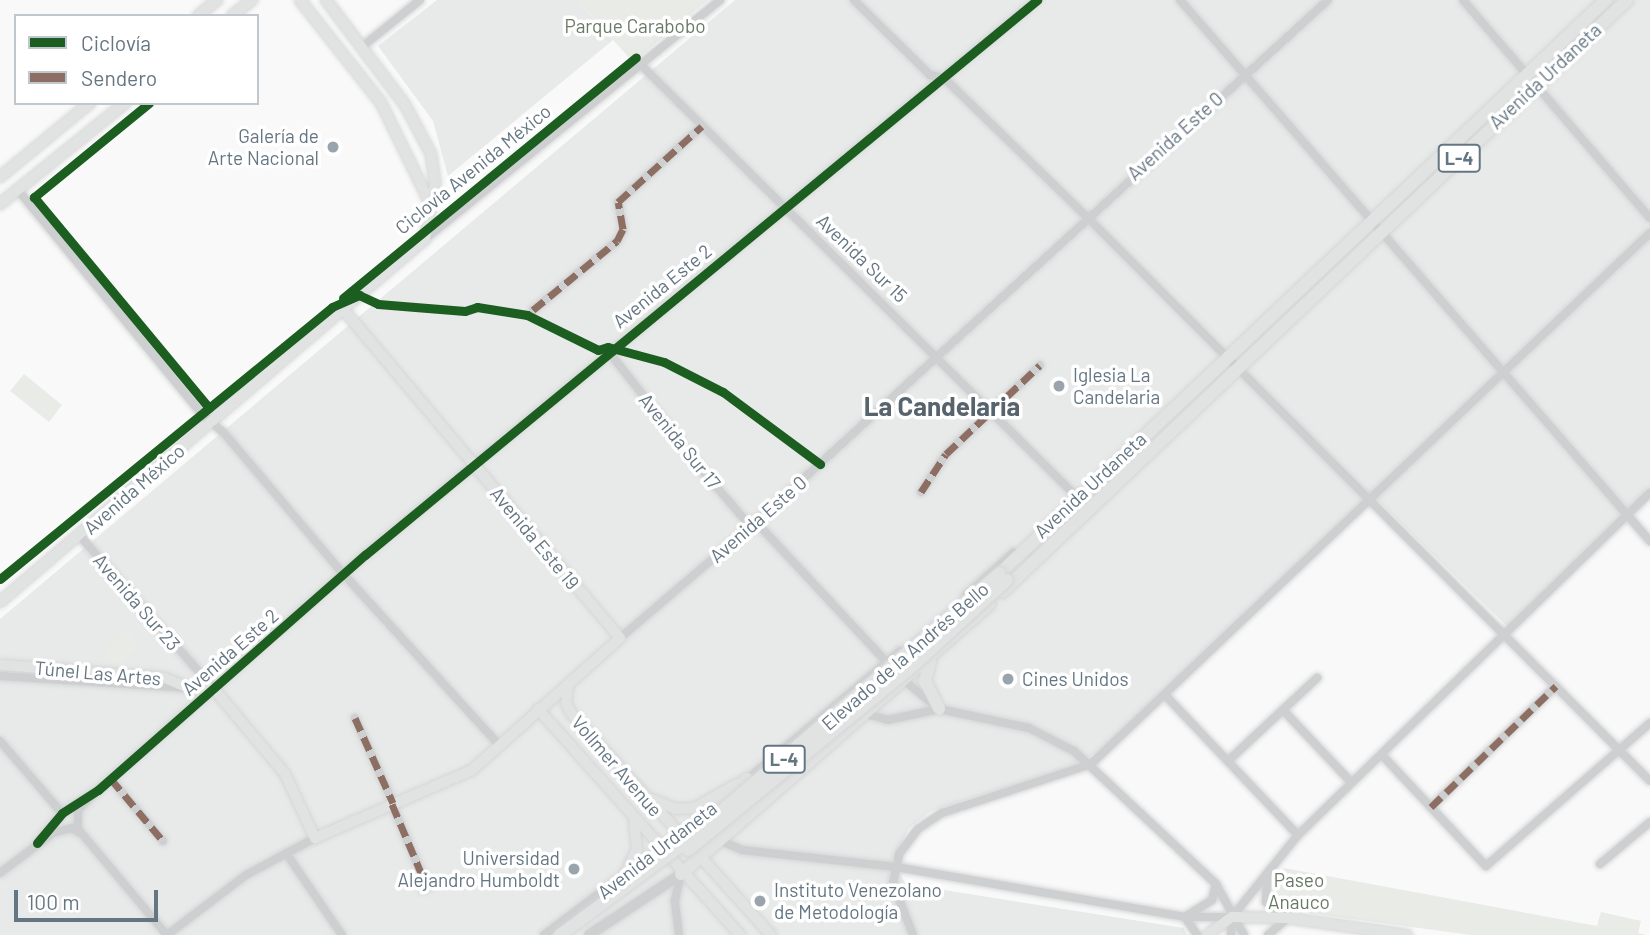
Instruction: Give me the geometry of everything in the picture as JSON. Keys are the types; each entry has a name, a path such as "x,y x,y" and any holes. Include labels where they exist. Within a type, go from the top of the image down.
{"main road":[{"path":"200,14 217,0"},
{"path":"234,14 251,0"},
{"path":"300,0 381,103 431,205"},
{"path":"326,0 405,104 431,154 435,183 425,239"},
{"name":"Avenida Urdaneta","path":"681,874 933,658 1000,594 1079,499 1226,356 1606,0"},
{"name":"Avenida Urdaneta","path":"1052,532 1237,366 1627,0"},
{"path":"0,177 88,105"},
{"path":"0,204 123,105"},
{"name":"Avenida México","path":"0,602 425,239"},
{"name":"Avenida Este 19","path":"342,308 620,638"},
{"name":"Elevado de la Andrés Bello","path":"572,935 743,809 1052,532"},
{"name":"Elevado de la Andrés Bello","path":"560,935 678,848 1003,576"},
{"name":"Avenida Este 0","path":"315,838 472,770 620,638"},
{"path":"918,639 908,660 918,665 933,658"},
{"path":"933,658 925,681 939,709"},
{"name":"Túnel Las Artes","path":"2,671 165,678 188,688"},
{"name":"Vollmer Avenue","path":"570,683 565,691 571,713 678,836 771,935"},
{"name":"Avenida Este 2","path":"188,688 214,688"},
{"name":"Avenida Sur 23","path":"214,688 285,774 315,838"},
{"name":"Vollmer Avenue","path":"538,709 628,810 659,850 740,935"},
{"path":"644,796 675,809 694,808 747,779"},
{"name":"L-4","path":"721,841 700,842 696,825 747,779"},
{"path":"624,876 637,849 628,810"},
{"path":"1207,935 1232,917 1288,918 1407,935"}],"street":[{"path":"363,46 420,0"},
{"name":"Avenida México","path":"425,239 642,66 720,0"},
{"path":"854,0 930,75 944,78 1086,216 1374,499 1505,638 1621,749 1650,781"},
{"name":"Avenida Este 2","path":"37,843 62,813 111,779 473,464 1037,0"},
{"path":"1180,0 1383,229 1650,541"},
{"name":"Avenida Este 0","path":"620,638 756,522 1086,216 1328,0"},
{"path":"1463,0 1524,76 1650,218"},
{"name":"Avenida Sur 15","path":"642,66 938,356 1079,499"},
{"path":"533,310 617,241 623,229 618,202 702,126"},
{"path":"18,190 212,422 499,745"},
{"path":"913,935 894,894 895,867 910,837 942,813 1091,764 1374,499 1650,233"},
{"name":"Avenida Sur 17","path":"608,352 745,520 756,522 904,682 939,709"},
{"path":"921,492 946,454 1040,365"},
{"path":"1231,935 1232,917 1298,835 1630,517 1650,493"},
{"name":"Avenida Urdaneta","path":"544,935 678,836 886,661 918,639 1052,532"},
{"name":"Avenida Sur 23","path":"80,536 190,664 214,688"},
{"path":"188,688 197,676 190,664"},
{"path":"1228,761 1317,678"},
{"path":"1431,807 1556,686"},
{"name":"Avenida Este 2","path":"187,712 188,688"},
{"path":"1165,695 1298,835"},
{"path":"866,714 888,720 939,709 1042,733 1091,764 1216,884 1244,935"},
{"path":"1283,710 1352,783"},
{"path":"355,718 424,885"},
{"path":"1382,755 1486,866 1650,723"},
{"path":"0,741 62,813"},
{"path":"111,779 163,841"},
{"path":"84,838 78,810 98,790"},
{"path":"1600,864 1650,822"},
{"path":"0,873 37,843 67,828 84,838 167,935"},
{"name":"Avenida Este 0","path":"167,935 246,874 315,838"},
{"path":"721,841 742,850 895,867 1185,917 1232,917"},
{"path":"286,853 342,935"},
{"path":"1268,872 1266,902 1288,918 1268,935"},
{"path":"680,935 675,900 681,874"},
{"name":"Avenida Urdaneta","path":"589,935 681,874"},
{"path":"1185,917 1212,900 1216,884"},
{"path":"1185,917 1197,935"}],"shaded area":[{"path":"437,0 577,0 613,40 448,176 433,121 378,46"},
{"path":"735,0 1650,0 1650,489 1512,631 1370,493 1101,750 1073,766 931,811 909,828 892,862 906,884 1184,928 1187,935 0,935 0,619"}],"green space":[{"name":"Parque Carabobo","path":"577,0 708,0 633,62"},
{"path":"24,374 62,405 49,422 10,391"},
{"path":"126,631 140,645 117,667 103,652"},
{"name":"Paseo Anauco","path":"1284,868 1597,926 1601,912 1641,921 1638,933 1646,935 1471,935 1286,910 1275,894"}],"marked path":[{"path":"533,310 617,241 623,229 618,202 702,126"},
{"path":"921,492 946,454 1040,365"},
{"path":"1431,807 1556,686"},
{"path":"355,718 393,803"},
{"path":"111,779 163,841"},
{"path":"392,804 427,887 423,889"}],"cycle path":[{"path":"37,843 62,813 98,790 365,555 1037,0"},
{"name":"Ciclovía Avenida México","path":"343,298 636,57"},
{"path":"147,105 34,197 209,408"},
{"path":"0,579 332,307 359,295 378,304 465,311 477,307 527,315 598,350 608,347 664,362 723,392 820,464"}],"place":[{"name":"Galería de Arte Nacional","path":"333,147"},
{"name":"Iglesia La Candelaria","path":"1059,386"},
{"name":"Cines Unidos","path":"1008,679"},
{"name":"Universidad Alejandro Humboldt","path":"574,869"},
{"name":"Instituto Venezolano de Metodología","path":"760,901"}],"district":[{"name":"La Candelaria","path":"942,406"}]}
